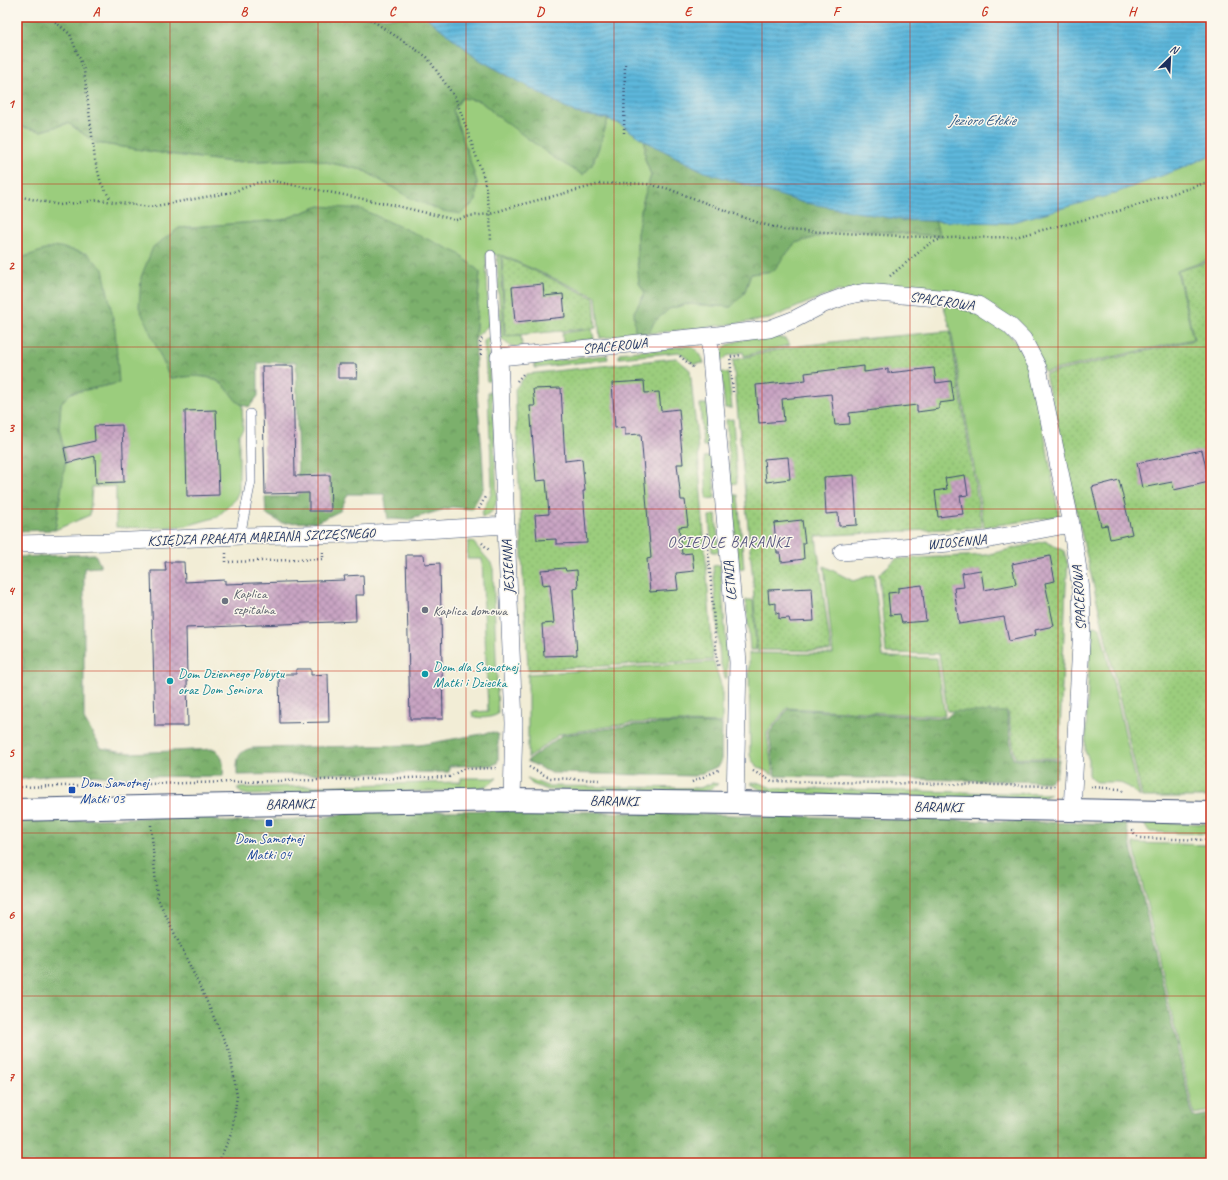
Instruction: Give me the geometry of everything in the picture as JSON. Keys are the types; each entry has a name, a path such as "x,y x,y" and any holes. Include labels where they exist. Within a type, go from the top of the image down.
{"street":[{"name":"SPACEROWA","path":"499,357 769,329 793,320 824,304 846,296 865,292 951,299 978,305 1009,325 1023,339 1038,368 1071,524 1081,589 1082,626 1072,810"},
{"name":"LETNIA","path":"709,336 738,662 735,803"},
{"name":"JESIENNA","path":"499,357 514,723 512,800"},
{"name":"WIOSENNA","path":"842,552 985,540 1071,524"},
{"name":"KSIĘDZA PRAŁATA MARIANA SZCZĘSNEGO","path":"17,544 108,542 240,536 359,534 506,525"},
{"name":"BARANKI","path":"17,810 512,800 1211,813"}],"lane":[{"path":"491,255 495,338 499,357"},
{"path":"240,536 251,481 250,414"}],"path":[{"path":"49,17 70,34 84,70 95,160 102,183 111,201"},
{"path":"367,17 427,57 456,99 484,178 490,214 491,255"},
{"path":"624,133 625,62"},
{"path":"17,196 60,205 99,200 150,207 233,192 257,183 273,181 389,204 456,220 470,216 490,214 511,207 600,184 647,184 666,188 759,223 784,230 943,238 1015,237 1122,210 1211,181"},
{"path":"865,292 886,280 929,244 943,238"},
{"path":"679,354 694,369 695,377"},
{"path":"516,382 526,370"},
{"path":"707,526 717,660 721,673"},
{"path":"149,807 157,897 230,1053 237,1096 232,1132 218,1163"}],"green space":[{"path":"17,17 426,17 480,60 576,113 608,119 592,165 583,175 554,158 500,118 480,101 462,98 453,110 477,182 476,201 461,214 442,211 412,199 363,170 312,159 231,162 96,143 68,123 41,131 17,126"},
{"path":"462,98 480,101 500,118 592,165 608,119 620,124 645,141 645,159 651,175 643,201 637,233 637,260 639,283 645,293 634,312 649,333 654,322 669,309 687,304 731,307 744,294 751,274 773,271 795,243 847,229 940,236 935,221 1009,223 1180,169 1211,155 1211,259 1177,271 1193,339 1045,372 997,308 838,291 769,319 694,329 600,338 596,297 501,255 504,336 521,335 522,347 516,347 507,344 501,337 497,256 500,255 486,255 489,325 478,335 475,340 480,272 320,206 282,220 179,228 170,378 199,376 213,379 225,387 242,405 243,429 239,434 239,491 234,501 217,517 186,526 149,528 116,527 116,486 92,487 90,515 55,530 66,459 59,428 61,403 71,393 119,383 24,257 17,262 17,126 41,131 69,123 96,143 231,162 312,159 363,170 412,199 476,201 477,182 453,110"},
{"path":"645,141 705,172 901,220 935,221 940,236 847,229 795,243 773,271 751,274 744,294 731,307 687,304 669,309 654,322 649,333 635,334 634,312 645,293 639,283 637,233 643,201 651,175 645,159"},
{"path":"320,206 361,209 458,253 480,272 475,340 477,394 484,487 472,509 452,507 408,520 388,519 384,494 348,494 340,511 317,522 282,523 266,514 265,497 298,496 296,362 258,363 258,396 249,407 244,406 234,399 228,390 216,380 201,376 170,378 139,307 141,277 153,247 179,228 282,220"},
{"path":"56,246 88,254 103,269 115,328 119,383 71,393 61,403 59,428 66,459 55,530 17,531 17,262 24,257"},
{"path":"502,256 594,298 596,328 505,336"},
{"path":"1211,261 1211,797 1142,797 1045,374 1194,340 1178,271"},
{"path":"943,304 964,307 1005,329 1021,349 1034,376 1059,516 984,527 951,330"},
{"path":"592,329 594,339 563,343 562,333"},
{"path":"950,331 982,527 816,536 831,651 757,650 753,582 733,360 791,347"},
{"path":"769,335 785,339 790,345 744,356 743,352 727,356 721,362 721,356 725,347 734,342"},
{"path":"489,337 490,381 487,381 484,340"},
{"path":"690,346 699,353 704,363 694,364 679,352 619,358 619,353"},
{"path":"607,355 608,359 535,368 534,363"},
{"path":"676,358 690,370 697,438 713,660 528,670 515,389 527,374"},
{"path":"721,372 728,373 732,408 725,408"},
{"path":"488,392 492,392 497,500 492,511 482,517 482,513 491,494 492,485"},
{"path":"700,404 707,404 710,446 703,446"},
{"path":"733,419 737,483 731,484 726,420"},
{"path":"712,456 715,498 707,499 704,457"},
{"path":"732,495 738,495 744,568 738,569"},
{"path":"716,515 719,552 712,552 709,516"},
{"path":"472,541 493,567 498,714 486,718 473,716 472,712 488,711 482,559 467,559 468,542"},
{"path":"1045,541 1064,551 1068,565 1059,758 1015,758 1008,712 947,711 939,654 886,653 879,574 896,559 985,555"},
{"path":"95,554 101,567 84,568 84,719 101,748 130,753 215,749 223,761 223,776 111,777 81,774 50,775 17,780 17,684 22,678 24,660 17,650 17,557"},
{"path":"720,565 727,652 727,678 725,678 720,661 713,566"},
{"path":"824,566 853,581 874,574 883,657 937,658 945,716 787,708 767,733 773,775 756,765 751,759 750,755 749,653 833,654"},
{"path":"746,600 753,600 756,650 750,650"},
{"path":"1091,626 1100,627 1140,797 1129,787 1118,782 1096,782 1089,776 1089,760 1085,751"},
{"path":"17,650 24,660 22,679 17,684"},
{"path":"714,662 722,688 722,723 632,723 560,734 528,758 528,674"},
{"path":"1001,669 1013,759 1059,760 1056,777 1048,782 775,776 769,733 788,709 946,718"},
{"path":"681,723 722,724 721,762 719,766 695,776 551,773 527,761 562,735 633,725"},
{"path":"493,732 498,734 498,760 497,763 493,765 449,766 449,772 237,775 240,754 247,749 419,745"},
{"path":"461,778 497,778 485,787 476,790 248,795 241,793 237,788 461,782"},
{"path":"527,778 547,786 700,788 712,783 718,784 703,792 548,790 532,784"},
{"path":"750,783 760,783 772,788 1051,794 1041,799 774,794 761,790"},
{"path":"514,810 1126,824 1193,1117 1211,1114 1211,1163 17,1163 17,821 205,816 226,822 321,818 351,812"},
{"path":"1144,822 1211,824 1211,834 1150,832 1146,828"},
{"path":"1133,843 1211,845 1211,1111 1194,1114"}],"water":[{"name":"Jezioro Ełckie","path":"426,17 1211,17 1211,155 1180,169 1110,195 1009,223 901,220 801,202 705,172 645,141 620,124 608,119 576,113 480,60"}],"building":[{"path":"543,284 544,296 563,294 565,317 515,322 512,287"},
{"path":"338,364 356,364 357,378 338,378"},
{"path":"262,366 293,366 295,476 330,475 331,511 309,511 309,493 265,494"},
{"path":"864,366 864,372 888,369 888,373 934,368 936,383 951,381 954,401 939,403 939,409 917,412 917,405 849,413 850,424 835,425 831,394 782,399 784,421 759,423 756,385 806,380 805,373"},
{"path":"644,381 645,393 659,392 661,411 679,409 683,464 677,464 681,500 685,500 688,526 679,527 682,554 692,553 694,571 676,573 678,590 650,592 647,559 651,558 641,434 625,435 625,427 615,428 612,383"},
{"path":"561,388 565,461 582,459 587,543 556,544 556,539 537,540 535,515 549,514 546,480 536,481 530,406 535,406 533,389"},
{"path":"216,410 219,495 187,496 185,411"},
{"path":"122,425 124,482 96,483 95,456 67,463 64,448 95,441 94,426"},
{"path":"1202,450 1209,482 1174,490 1172,482 1142,488 1137,463"},
{"path":"788,457 790,479 766,482 764,459"},
{"path":"854,475 857,525 839,526 838,513 826,514 824,477"},
{"path":"965,475 968,495 960,496 963,514 938,517 935,491 947,489 945,478"},
{"path":"1119,480 1132,534 1110,539 1107,525 1101,526 1092,487"},
{"path":"802,520 805,543 803,543 804,559 781,562 780,553 777,553 774,523"},
{"name":"Dom dla Samotnej Matki i Dziecka","path":"406,555 424,555 425,564 440,563 443,719 410,719"},
{"path":"1050,556 1055,581 1045,583 1054,626 1035,630 1036,635 1009,641 1004,617 959,624 954,588 964,587 962,573 981,570 984,590 1016,584 1012,564"},
{"path":"165,562 184,562 185,582 225,580 225,584 345,580 344,576 363,575 364,595 355,595 356,621 186,628 188,726 155,726 151,571 166,571"},
{"path":"565,568 566,571 577,570 578,588 573,589 577,655 544,656 542,624 554,623 550,584 543,585 541,570"},
{"path":"922,585 926,621 902,623 900,614 890,615 888,593 898,592 898,588"},
{"path":"812,588 814,621 790,622 789,618 779,619 779,613 776,614 776,603 769,604 768,590"},
{"path":"296,669 311,669 311,675 328,674 329,722 280,723 279,674 296,674"}],"place":[{"name":"Kaplica szpitalna","path":"225,601"},
{"name":"Kaplica domowa","path":"425,610"},
{"name":"Dom dla Samotnej Matki i Dziecka","path":"425,674"},
{"name":"Dom Dziennego Pobytu oraz Dom Seniora","path":"170,681"},
{"name":"Dom Samotnej Matki 03","path":"72,790"},
{"name":"Dom Samotnej Matki 04","path":"269,823"}],"district":[{"name":"OSIEDLE BARANKI","path":"729,542"}]}
